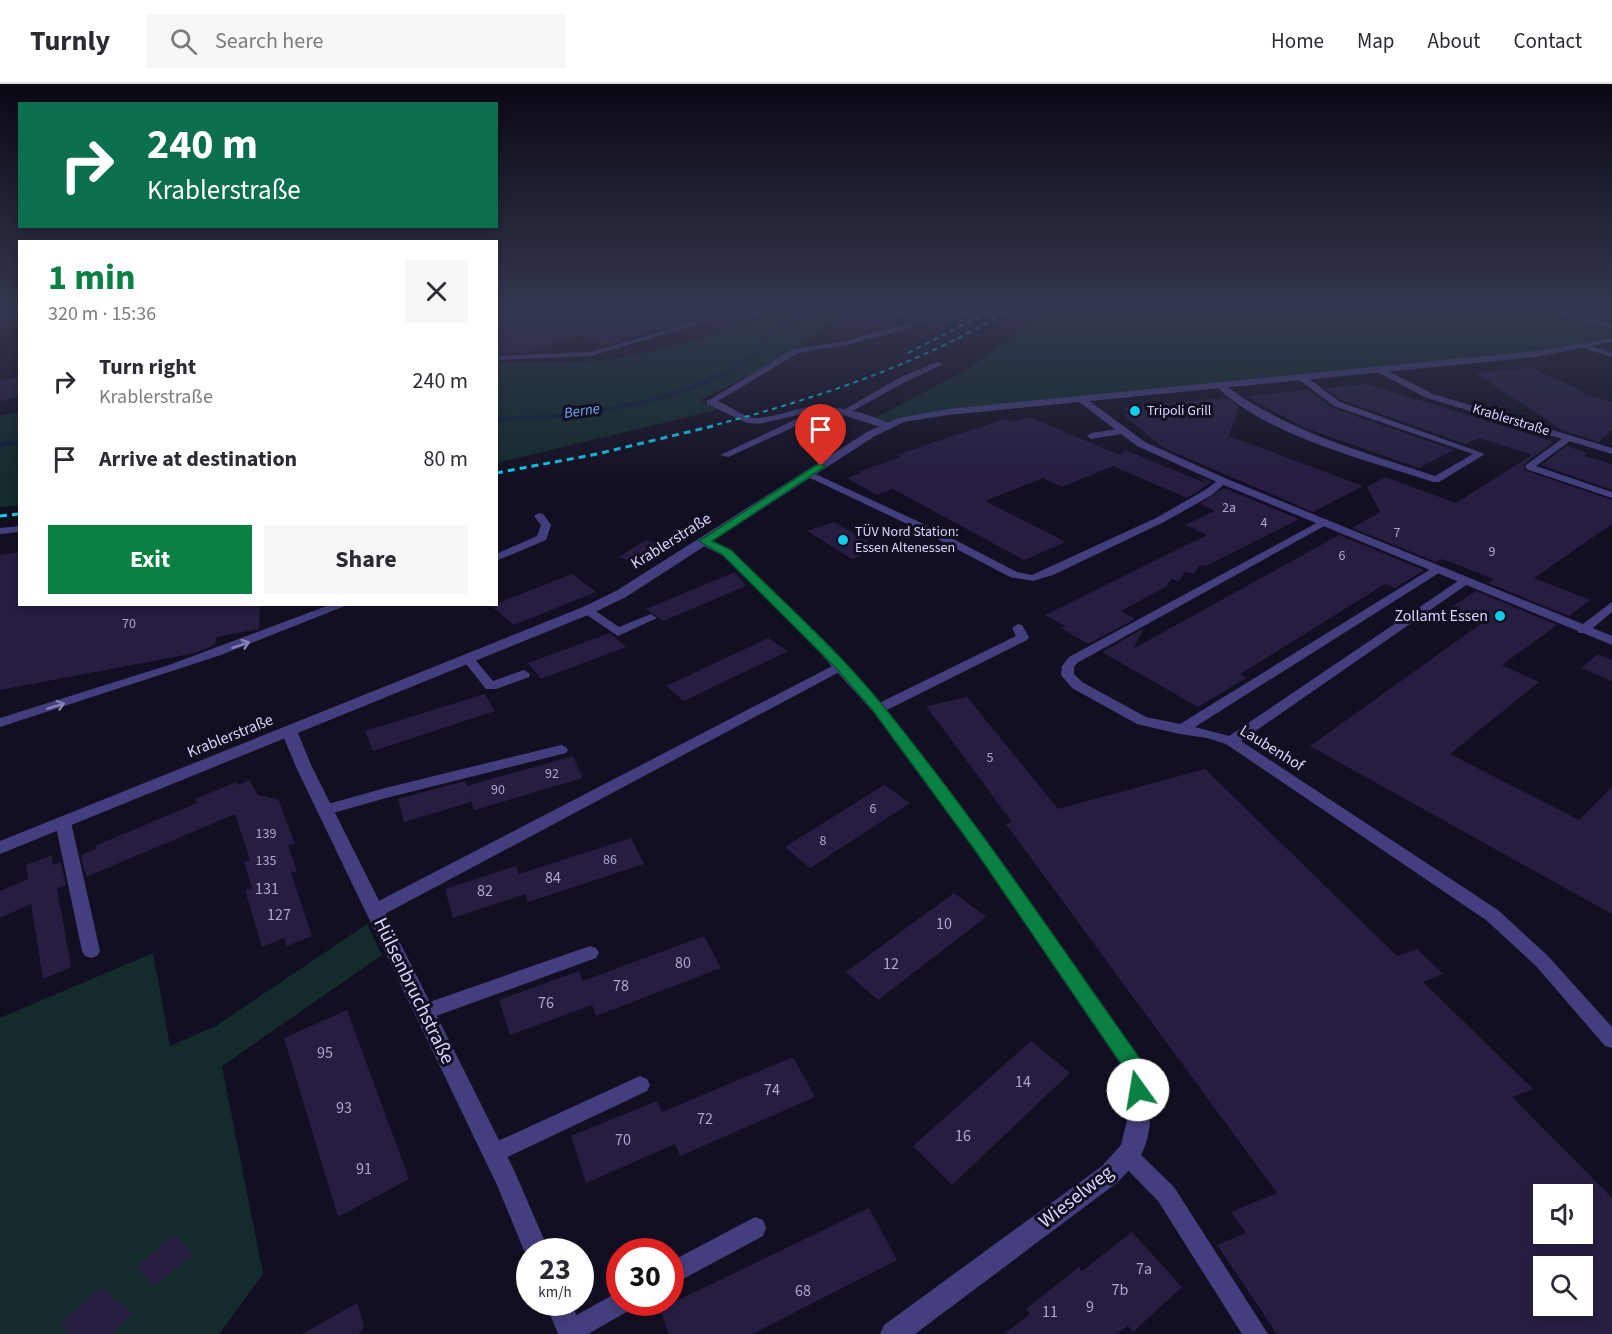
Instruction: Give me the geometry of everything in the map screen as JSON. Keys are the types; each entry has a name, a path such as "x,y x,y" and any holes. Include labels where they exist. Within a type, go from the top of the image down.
{"street":[{"name":"Krablerstraße","path":"0,848 588,610 621,594 862,439 902,420 940,413 1406,367"},
{"name":"Krablerstraße","path":"1380,370 1430,396 1612,451"},
{"path":"1081,399 1141,444 1223,481 1612,641"},
{"path":"710,402 747,420 759,421 811,409 844,412 887,426"},
{"name":"Wieselweg","path":"704,541 727,553 840,666 878,709 960,818 1136,1069 1140,1112 1128,1156 1110,1174 893,1334"},
{"name":"Hülsenbruchstraße","path":"289,731 494,1153 531,1238"},
{"path":"564,1316 571,1333"}],"lane":[{"path":"710,402 768,367"},
{"path":"844,412 904,379 932,367"},
{"path":"1219,385 1231,396 1279,425 1436,480 1480,454 1337,404 1301,377"},
{"path":"725,455 802,420 830,410"},
{"path":"1091,436 1124,431"},
{"path":"1569,438 1529,467 1612,495"},
{"path":"809,474 1023,578 1049,573 1160,520 1172,510 1213,491 1223,481"},
{"path":"498,557 542,538 546,525 539,516"},
{"name":"Laubenhof","path":"1324,522 1072,660 1068,666 1067,675 1077,685 1142,721 1232,741 1492,915 1542,961 1612,1040"},
{"path":"0,531 18,529"},
{"path":"1179,730 1438,570"},
{"path":"1232,741 1465,581"},
{"path":"0,723 149,677 271,634 340,606"},
{"path":"1583,630 1612,606"},
{"path":"588,610 618,632 651,618"},
{"path":"878,709 1023,637 1018,628"},
{"path":"468,659 491,686 524,674"},
{"path":"375,911 840,666"},
{"path":"326,810 561,750"},
{"path":"63,822 91,951"},
{"path":"424,1012 590,953"},
{"path":"494,1153 640,1085"},
{"path":"1128,1156 1166,1194 1256,1334"},
{"path":"684,1267 755,1228"},
{"path":"571,1333 606,1312"}],"green space":[{"path":"498,367 767,367 700,400 717,410 498,463"},
{"path":"1380,367 918,414 886,423 873,419 970,368"},
{"path":"18,412 18,506 0,507 0,416"},
{"path":"367,924 382,955 222,1066 263,1274 219,1334 0,1334 0,1018 153,953 170,1046 216,1026"}],"building":[{"path":"1532,368 1584,392 1583,394 1612,402 1612,430 1599,442 1564,431 1475,373"},
{"path":"18,377 18,397 0,401 0,381"},
{"path":"1367,384 1554,442 1525,463 1524,470 1612,500 1612,524 1534,578 1590,600 1569,616 1488,583 1494,579 1442,559 1436,562 1352,528 1380,512 1367,487 1385,477 1456,503 1532,455 1479,438 1465,444 1341,400 1325,388"},
{"path":"1309,390 1333,408 1454,450 1419,468 1305,428 1245,396"},
{"path":"1227,398 1239,407 1229,436 1363,486 1313,512 1164,448 1123,415 1130,414 1122,408"},
{"path":"1029,417 1120,455 1125,450 1208,484 1197,476 1212,482 1187,498 1113,466 1062,487 1043,478 985,501 1066,542 1024,560 893,489 877,495 847,478 901,457 897,455 953,436 1006,419 1013,422"},
{"path":"1567,446 1587,453 1584,456 1612,464 1612,490 1541,465"},
{"path":"1224,488 1299,519 1206,566 1200,565 1194,574 1185,572 1179,581 1171,579 1167,586 1121,611 1135,619 1088,644 1061,628 1065,626 1045,615 1207,535 1185,525 1215,511 1200,504"},
{"name":"TÜV Nord Station: Essen Altenessen","path":"834,522 879,548 852,559 807,531"},
{"path":"1339,535 1424,570 1395,588 1385,584 1240,674 1246,678 1198,707 1102,652 1144,628 1133,649"},
{"path":"646,540 668,548 641,565 619,557"},
{"path":"18,552 18,606 260,606 259,629 217,637 215,645 195,653 0,690 0,555"},
{"path":"735,572 746,586 663,621 646,609"},
{"path":"572,574 596,592 514,625 491,606 498,606 498,603"},
{"path":"1476,591 1557,625 1502,665 1539,682 1450,754 1579,820 1612,787 1612,914 1310,746 1482,623 1449,609"},
{"path":"610,633 626,647 541,679 528,663"},
{"path":"768,638 788,651 684,701 666,686"},
{"path":"1598,654 1612,660 1612,681 1581,668"},
{"path":"485,694 495,711 373,751 365,731"},
{"path":"967,697 1058,809 1205,769 1397,956 1417,949 1443,974 1423,982 1533,1089 1512,1097 1612,1198 1612,1334 1277,1334 1217,1245 1246,1233 1231,1212 1277,1193 1006,824 1012,822 926,706"},
{"path":"573,756 583,778 474,810 467,788 471,802 404,822 398,799 465,781 467,786"},
{"path":"249,780 258,795 278,799 295,844 288,846 297,871 291,873 312,936 287,946 284,938 262,947 245,890 252,888 244,862 250,860 235,814 86,877 81,855 96,849 95,846 197,803 195,799 236,782 238,785"},
{"path":"884,785 910,803 810,868 785,847"},
{"path":"631,838 644,864 528,902 525,894 453,918 445,889 516,866 519,874"},
{"path":"52,855 53,865 61,862 66,885 57,888 71,967 43,979 31,904 0,918 0,891 28,879 26,865"},
{"path":"954,893 986,917 878,1000 846,972"},
{"path":"704,936 721,968 596,1016 592,1005 510,1035 499,1000 579,971 583,981"},
{"path":"347,1010 409,1179 338,1217 284,1038"},
{"path":"1031,1041 1070,1073 952,1185 913,1146"},
{"path":"793,1057 815,1097 680,1156 675,1144 586,1183 571,1136 657,1101 662,1112"},
{"path":"869,1208 897,1260 752,1334 669,1334 663,1316 684,1316 684,1297"},
{"path":"1132,1232 1182,1287 1133,1332 1128,1326 1117,1334 1004,1334 1030,1314 1026,1309 1079,1267 1082,1271"},
{"path":"175,1234 193,1254 154,1287 137,1267"},
{"path":"100,1287 132,1313 112,1334 71,1334 60,1325"},
{"path":"357,1303 364,1326 359,1334 302,1334"}],"waterway":[{"name":"Berne","path":"498,419 558,416 622,407 684,390 736,367"},
{"name":"Berne","path":"0,445 18,441"}],"railway":[{"path":"708,427 787,405 894,367"},
{"path":"498,473 597,454 713,426"},
{"path":"0,516 18,514"}],"place":[{"name":"Tripoli Grill","path":"1135,411"},
{"name":"TÜV Nord Station: Essen Altenessen","path":"843,540"},
{"name":"Zollamt Essen","path":"1500,616"}],"route":[{"path":"821,466 704,541 727,553 840,666 914,754 1136,1069 1138,1090"}]}
